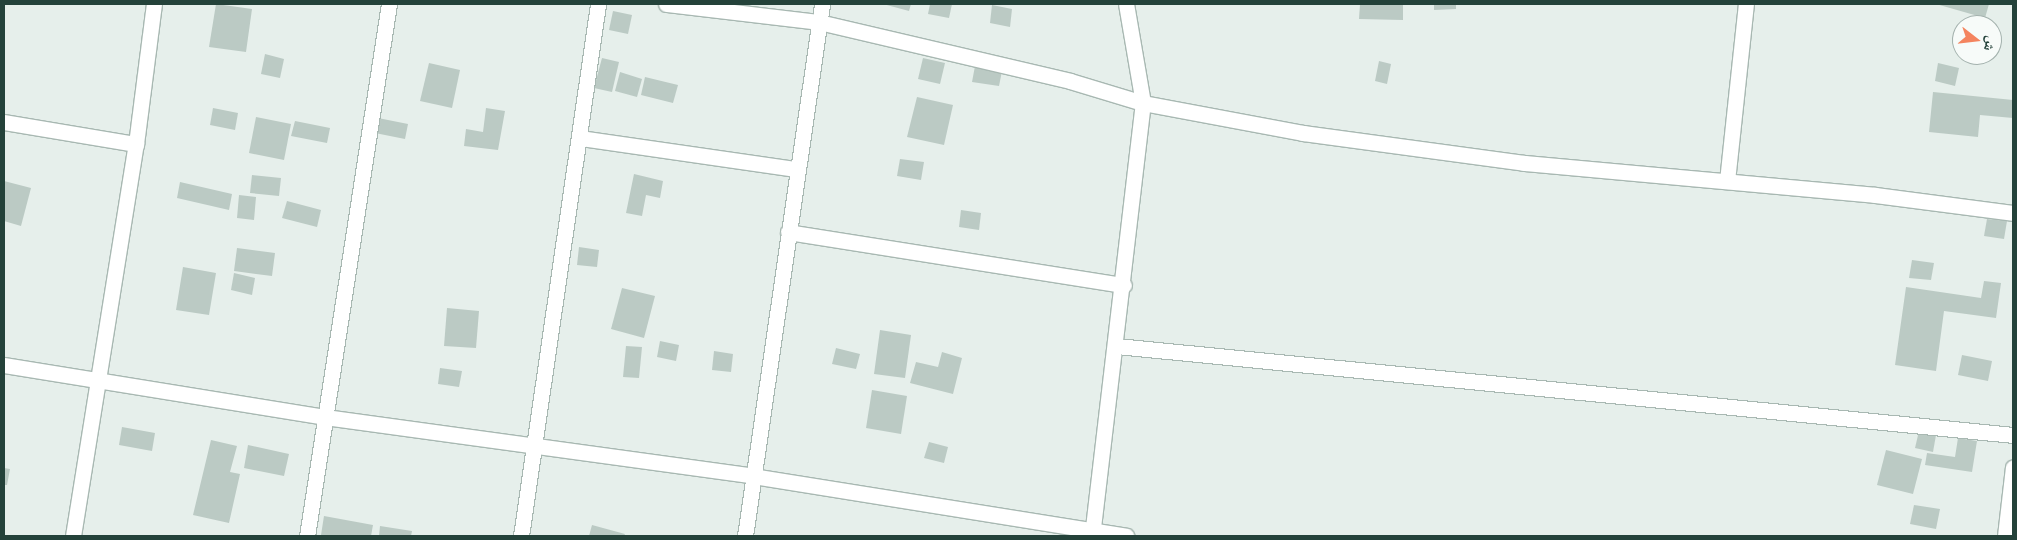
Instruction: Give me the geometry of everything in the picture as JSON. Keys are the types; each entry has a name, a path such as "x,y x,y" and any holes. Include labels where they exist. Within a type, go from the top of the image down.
{"street":[{"path":"73,536 136,144 154,4"},
{"path":"307,536 389,4"},
{"path":"521,536 598,4"},
{"path":"666,4 819,22 1070,81 1143,103 1303,133 1534,164 1875,194 2013,213"},
{"path":"745,536 796,169 822,4"},
{"path":"1092,534 1124,285 1143,103 1126,4"},
{"path":"1727,181 1746,4"},
{"path":"4,122 136,144"},
{"path":"580,138 796,169"},
{"path":"788,232 1124,285"},
{"path":"1116,346 2013,435"},
{"path":"4,365 325,417 533,448 753,476 1092,534 1126,536"},
{"path":"2005,536 2013,467"}],"building":[{"path":"216,4 252,9 246,52 209,47"},
{"path":"883,4 911,4 909,11"},
{"path":"930,4 952,4 949,18 928,14"},
{"path":"1360,4 1403,4 1403,20 1359,19"},
{"path":"1434,4 1456,4 1456,9 1434,10"},
{"path":"1936,4 1989,4 1986,15 1974,15"},
{"path":"992,5 1012,9 1010,27 990,23"},
{"path":"613,11 632,15 628,34 609,30"},
{"path":"265,54 284,59 280,78 261,74"},
{"path":"602,58 619,62 612,92 594,88"},
{"path":"923,58 945,63 940,84 918,79"},
{"path":"1379,61 1391,64 1387,84 1375,81"},
{"path":"429,63 460,70 452,108 420,101"},
{"path":"1938,63 1959,68 1955,86 1935,81"},
{"path":"975,66 1002,71 999,86 972,82"},
{"path":"620,72 642,79 637,97 615,91"},
{"path":"645,77 678,85 673,103 641,95"},
{"path":"1933,92 2013,100 2013,118 1980,115 1978,137 1929,132"},
{"path":"917,97 953,105 944,145 907,137"},
{"path":"213,108 238,113 235,130 210,125"},
{"path":"486,108 505,111 498,150 464,146 466,129 483,132"},
{"path":"256,117 291,124 284,160 249,153"},
{"path":"378,118 408,124 405,139 375,133"},
{"path":"295,121 330,128 327,143 291,136"},
{"path":"900,159 924,162 921,180 897,176"},
{"path":"634,174 663,181 660,198 646,195 642,216 626,213"},
{"path":"252,175 281,178 279,196 250,193"},
{"path":"4,181 31,188 21,226 4,221"},
{"path":"180,182 232,194 229,210 177,198"},
{"path":"239,195 256,197 254,220 237,218"},
{"path":"287,201 321,210 317,227 282,218"},
{"path":"961,210 981,213 979,230 959,227"},
{"path":"1987,219 2007,221 2004,239 1984,236"},
{"path":"579,247 599,250 597,267 577,265"},
{"path":"237,248 275,253 272,276 234,271"},
{"path":"1912,260 1934,263 1931,280 1909,278"},
{"path":"183,267 216,273 209,315 176,310"},
{"path":"234,273 255,278 252,295 231,290"},
{"path":"1984,281 2001,283 1996,318 1944,311 1936,371 1895,365 1906,287 1981,298"},
{"path":"622,288 655,296 644,338 611,329"},
{"path":"447,308 479,311 476,348 444,346"},
{"path":"880,330 911,335 905,378 874,374"},
{"path":"660,341 679,345 676,361 657,357"},
{"path":"626,346 642,347 639,378 623,377"},
{"path":"836,348 860,354 856,369 832,364"},
{"path":"714,351 733,354 731,372 712,370"},
{"path":"942,352 962,358 953,394 910,383 916,362 938,367"},
{"path":"1962,355 1992,361 1988,381 1958,375"},
{"path":"440,368 462,371 459,387 438,384"},
{"path":"872,390 907,396 901,434 866,428"},
{"path":"122,427 155,433 152,451 119,445"},
{"path":"1919,431 1936,435 1933,452 1915,448"},
{"path":"1958,438 1977,441 1972,472 1925,465 1927,453 1955,457"},
{"path":"211,440 237,446 230,472 240,474 229,523 193,515"},
{"path":"929,442 948,447 944,463 924,458"},
{"path":"248,445 289,454 284,476 244,468"},
{"path":"1886,450 1922,459 1913,494 1877,485"},
{"path":"4,468 10,469 7,485 4,485"},
{"path":"1914,505 1940,509 1936,529 1910,524"},
{"path":"324,516 373,525 371,536 321,535"},
{"path":"592,525 625,534 624,536 589,536"},
{"path":"380,526 412,531 411,536 379,536"}]}
